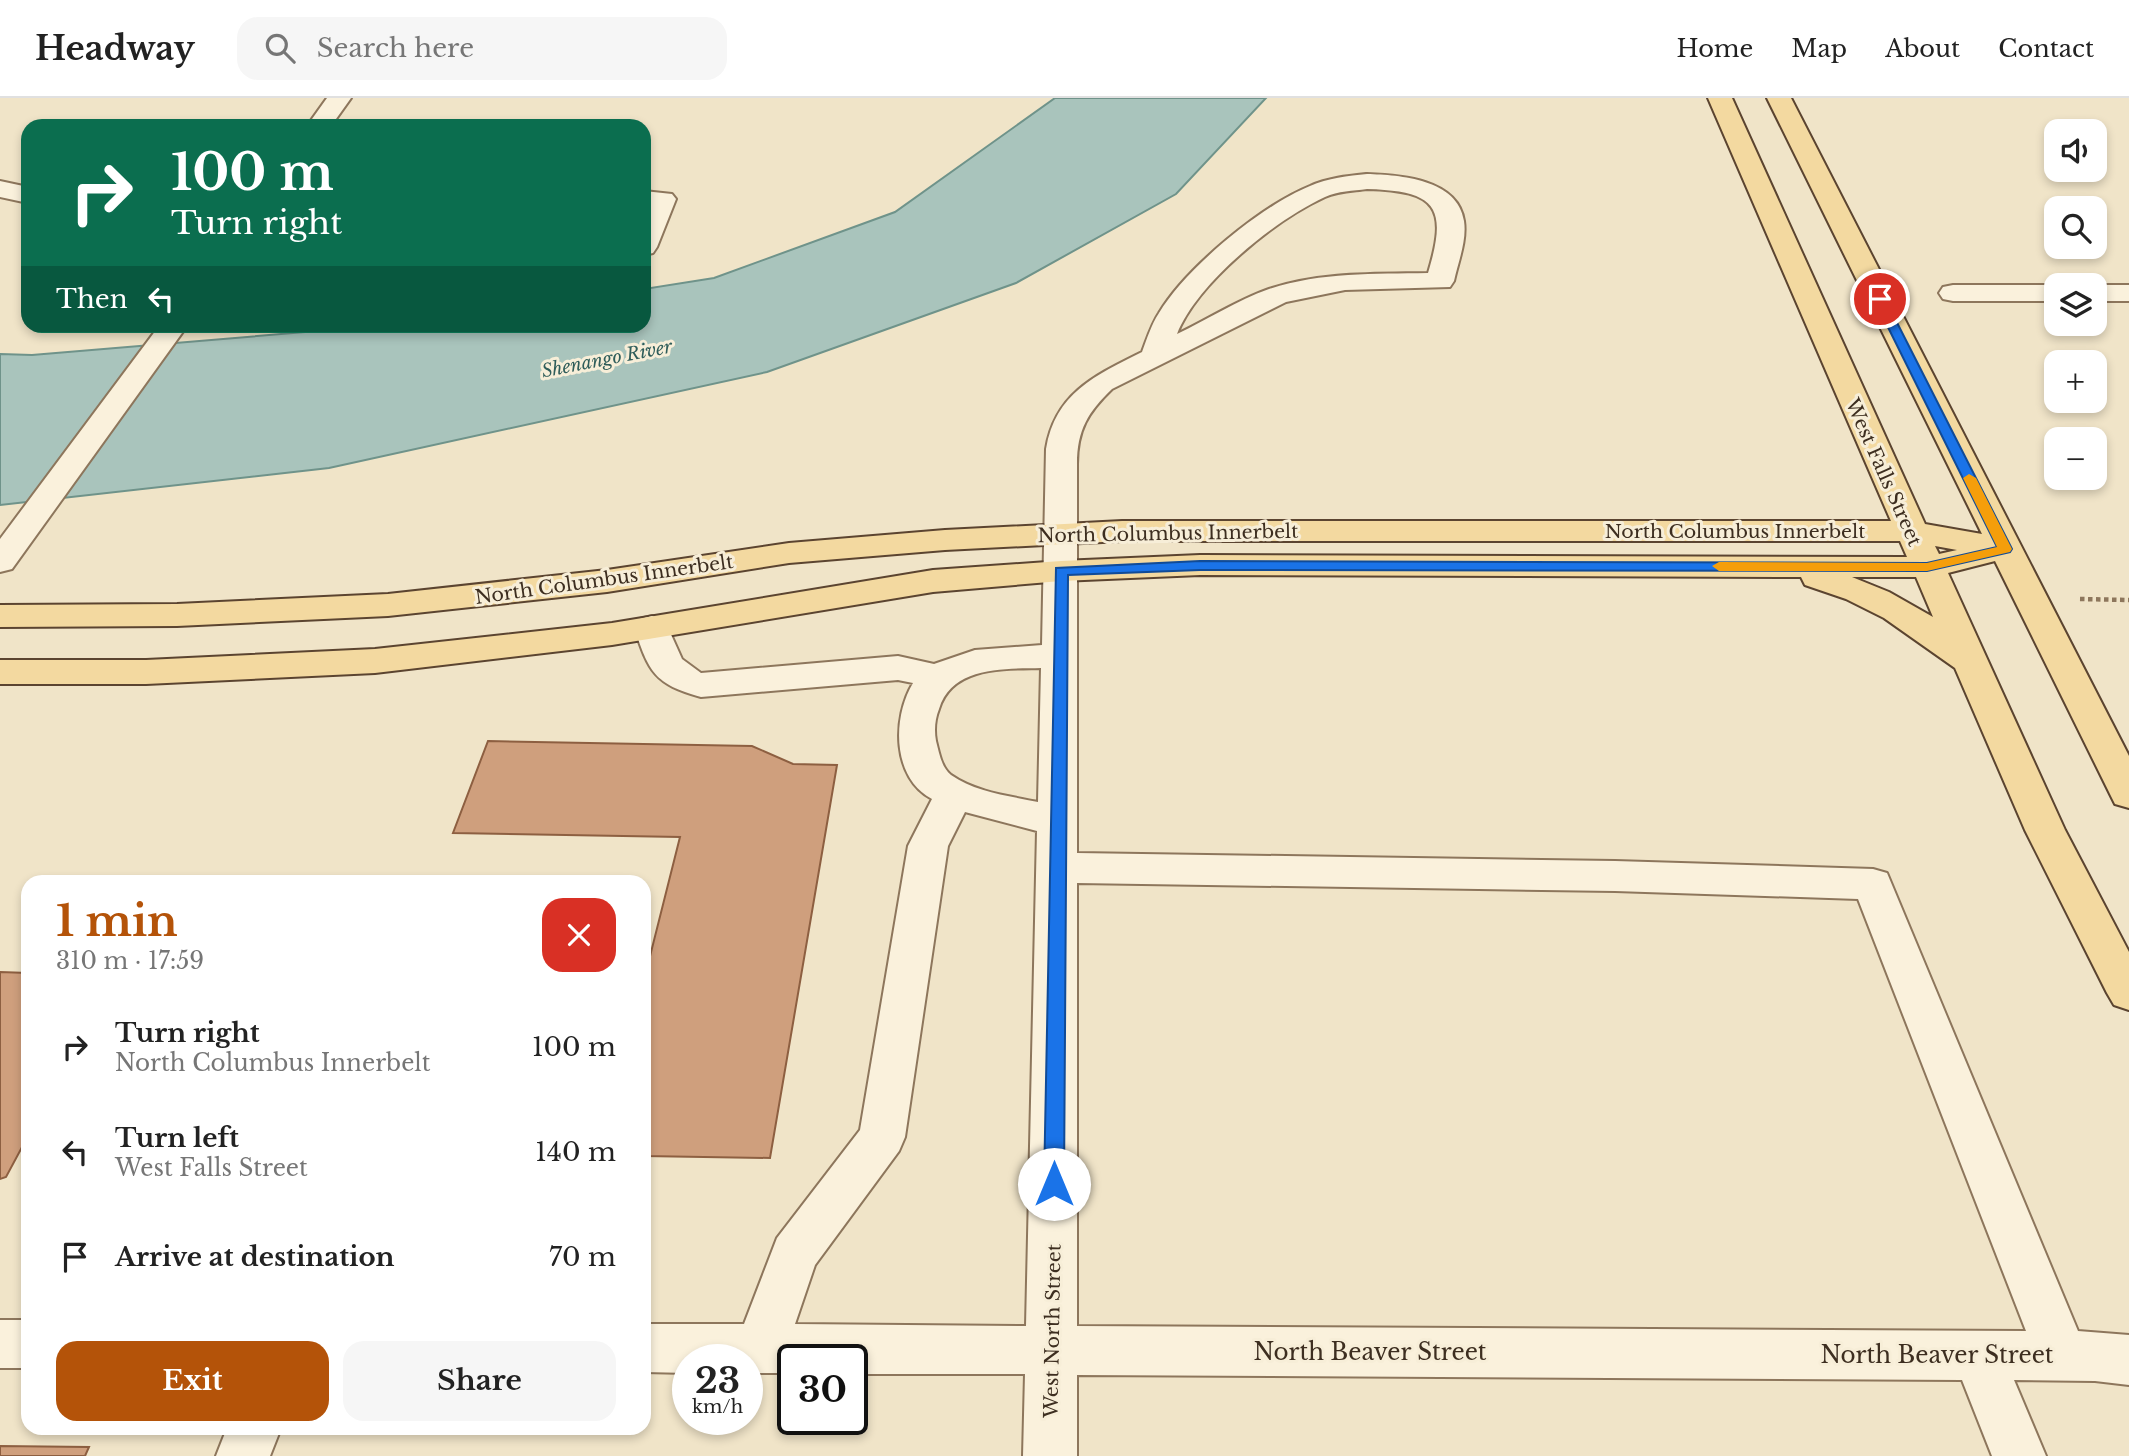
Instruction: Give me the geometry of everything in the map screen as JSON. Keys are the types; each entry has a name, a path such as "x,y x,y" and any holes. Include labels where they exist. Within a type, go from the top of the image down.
{"main road":[{"name":"West Falls Street","path":"1720,98 2045,830 2129,993"},
{"path":"1779,98 2129,793"},
{"name":"North Columbus Innerbelt","path":"0,616 177,615 388,605 594,583 789,553 1061,534 1288,529 1911,531 2005,549"},
{"name":"North Columbus Innerbelt","path":"0,673 159,671 374,661 508,647 652,627 933,581 1061,571 1200,565 1927,567 2005,549"},
{"path":"1774,566 1846,587 1887,603 1930,629 1970,664"}],"street":[{"path":"323,119 339,98"},
{"name":"West North Street","path":"1051,1456 1062,439 1067,420 1080,401 1101,383 1154,357 1276,296 1308,287 1345,282 1440,281 1450,236 1449,212 1430,191 1390,183 1349,183 1317,191 1251,234 1208,271 1174,310 1154,357"},
{"path":"0,189 21,194"},
{"path":"1953,293 2044,293"},
{"path":"2107,293 2129,293"},
{"path":"0,562 168,333"},
{"path":"652,627 664,663 680,681 701,685 898,668 936,677"},
{"path":"1058,821 955,793 936,785 925,769 916,731 921,698 936,677 973,662 1060,656"},
{"path":"763,1349 794,1254 882,1138 928,846 955,793"},
{"path":"1057,868 1615,876 1873,884 2104,1353"},
{"path":"0,1344 21,1344"},
{"name":"North Beaver Street","path":"651,1348 672,1348"},
{"name":"North Beaver Street","path":"763,1349 1978,1356 2104,1353"},
{"path":"1978,1356 2019,1456"},
{"path":"243,1456 251,1435"}],"path":[{"path":"2072,599 2129,600"}],"water":[{"name":"Shenango River","path":"1055,98 1266,98 1176,194 1016,283 767,372 329,468 0,505 0,354 32,355 294,333 651,333 651,288 714,278 895,212"}],"building":[{"path":"488,741 752,746 793,764 837,765 770,1158 651,1156 651,952 680,837 453,833"},
{"path":"0,972 21,973 21,1149 6,1177 0,1179"},
{"path":"0,1446 89,1447 85,1456 0,1456"}],"slow traffic":[{"path":"1719,566 1927,567 2005,549 1969,478"}],"route":[{"path":"1054,1184 1061,571 1200,565 1927,567 2005,549 1880,299"}]}
